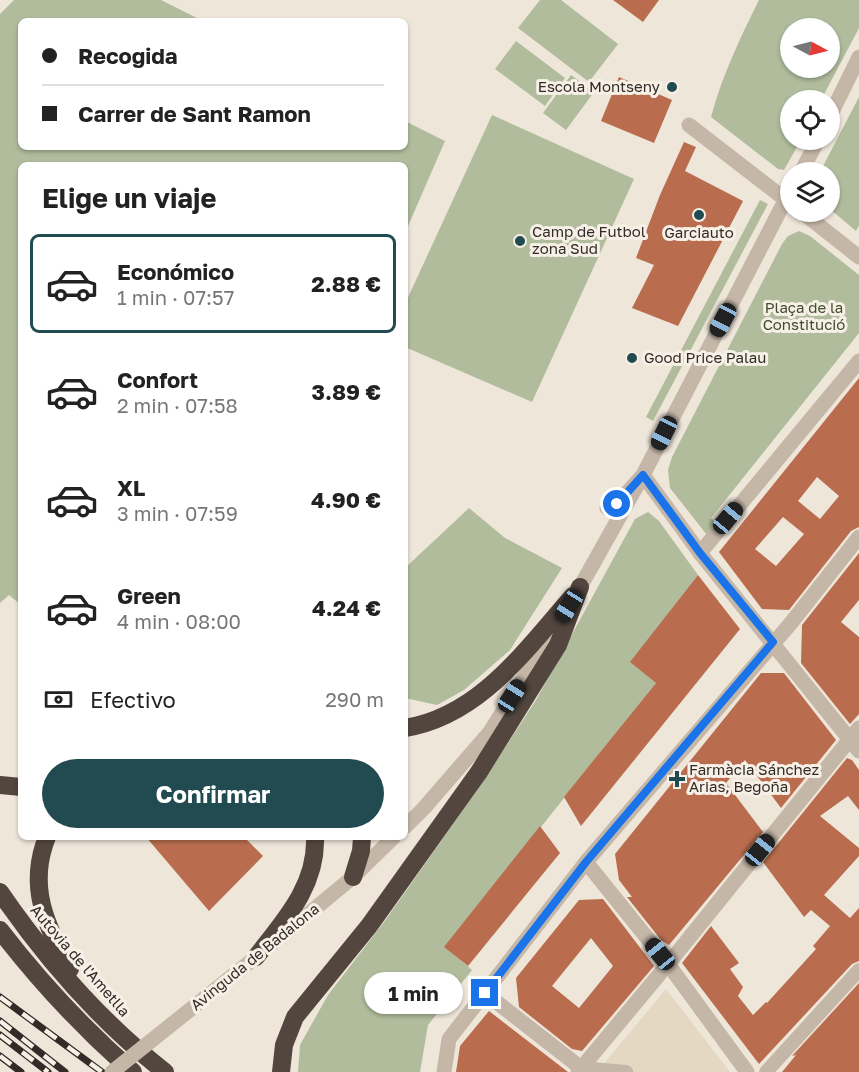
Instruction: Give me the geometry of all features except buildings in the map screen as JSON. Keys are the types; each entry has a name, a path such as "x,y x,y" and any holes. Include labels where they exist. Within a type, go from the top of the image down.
{"highway":[{"path":"408,727 452,713 472,701 505,672 580,588"},
{"path":"280,1072 284,1045 296,1017 369,926 479,772 558,645 580,588"},
{"path":"0,784 18,787"},
{"path":"45,840 38,872 38,893 58,948 86,999"},
{"path":"256,957 297,903 307,884 313,864 315,840"},
{"path":"353,877 362,851 362,840"},
{"name":"Autovia de l'Ametlla","path":"0,892 38,944 86,999 129,1042 165,1072"},
{"path":"0,930 69,1011 133,1072"}],"street":[{"path":"840,96 859,57"},
{"path":"689,125 780,191"},
{"path":"408,824 490,732 580,588 643,475 780,214"},
{"path":"815,222 859,256"},
{"path":"700,553 859,361"},
{"path":"607,508 617,504 643,475"},
{"path":"580,1070 856,739 700,553 643,475"},
{"path":"444,1072 449,1040 586,862 773,642 791,624 859,537"},
{"name":"Avinguda de Badalona","path":"112,1072 353,877 391,840"},
{"path":"586,862 668,964 747,1072"},
{"path":"766,1072 859,970"},
{"path":"485,993 580,1070 626,1072"}],"green space":[{"path":"14,0 161,0 197,18 18,18 18,150 408,150 408,122 445,141 408,226 408,162 18,162 18,602 9,595 0,603 0,14"},
{"path":"540,0 561,0 618,44 589,82 518,28"},
{"path":"759,0 859,0 859,28 840,64 840,18 780,18 780,78 833,78 826,90 780,90 780,150 795,150 789,162 780,162 780,169 711,117 738,43"},
{"path":"516,41 565,78 545,106 495,69"},
{"path":"571,75 594,92 566,130 543,113"},
{"path":"859,97 859,225 856,231 840,217 840,162 825,162 831,150 840,150 840,134"},
{"name":"Camp de Futbol zona Sud","path":"492,115 634,179 532,402 408,348 408,297"},
{"path":"760,200 768,204 653,421 646,417"},
{"name":"Plaça de la Constitució","path":"799,231 810,236 859,275 859,333 711,518 716,523 707,535 670,488 668,470 672,457 782,244 788,236"},
{"path":"469,508 505,538 562,568 510,650 464,690 437,705 408,699 408,565"},
{"path":"648,512 659,521 698,575 631,662 656,683 445,947 472,970 428,1025 420,1072 298,1072 300,1045 328,995 384,922 480,786 536,700 635,519"}],"shaded area":[{"path":"666,989 730,1072 597,1072"}],"railway":[{"path":"0,997 102,1072"},
{"path":"0,1021 65,1072"},
{"path":"0,1035 48,1072"},
{"path":"0,1056 21,1072"}],"place":[{"name":"Escola Montseny","path":"672,87"},
{"name":"Garciauto","path":"699,215"},
{"name":"Camp de Futbol zona Sud","path":"520,241"},
{"name":"Good Price Palau","path":"632,358"},
{"name":"Farmàcia Sánchez Arias, Begoña","path":"677,779"}],"route":[{"path":"485,993 586,862 773,642 700,553 643,475 617,504"}]}
